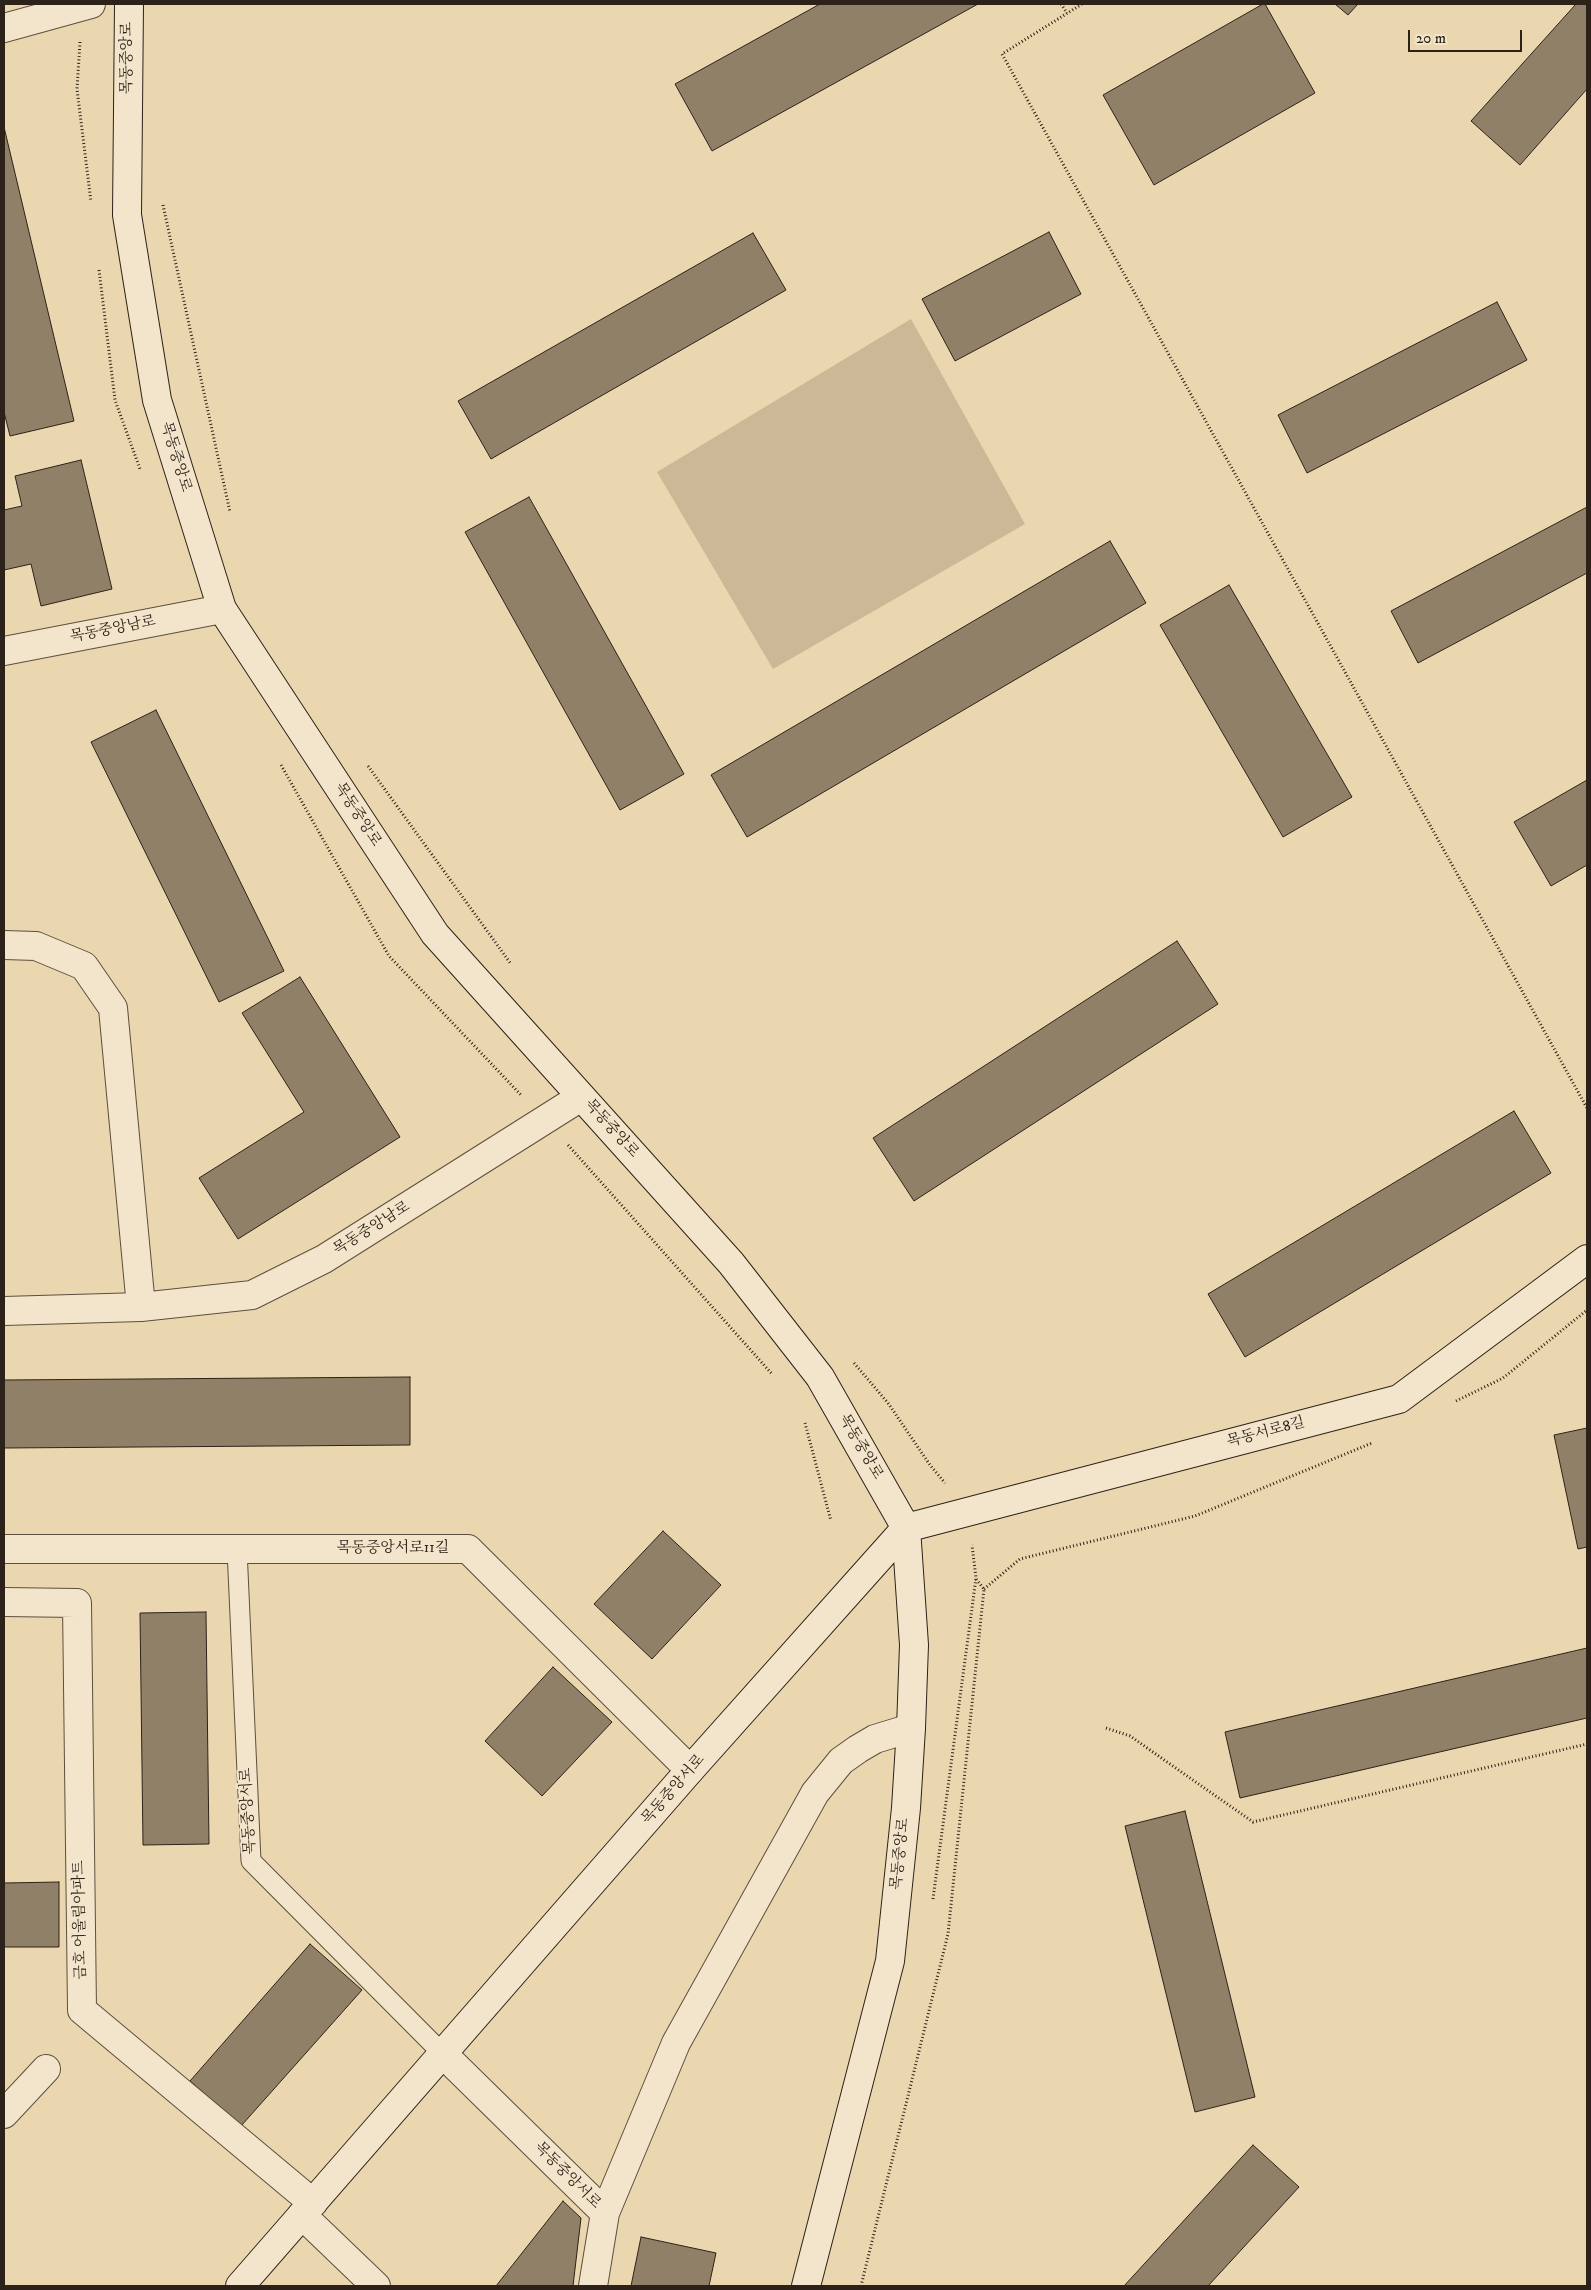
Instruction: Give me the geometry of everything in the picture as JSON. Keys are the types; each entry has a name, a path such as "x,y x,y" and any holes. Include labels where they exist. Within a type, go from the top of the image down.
{"street":[{"path":"4,28 92,4"},
{"name":"목동중앙로","path":"129,4 127,215 158,400 222,610 435,934 731,1263 820,1377 906,1528 914,1645 911,1728 906,1808 890,1962 806,2286"},
{"name":"목동중앙남로","path":"4,651 222,610"},
{"path":"4,945 36,946 84,966 113,1008 141,1307"},
{"name":"목동중앙남로","path":"4,1311 141,1307 252,1295 324,1259 582,1097"},
{"name":"목동서로8길","path":"906,1528 1399,1399 1587,1259"},
{"name":"목동중앙서로","path":"240,2286 690,1770 906,1528"},
{"name":"목동중앙서로11길","path":"4,1549 468,1548 690,1770"},
{"name":"금호 어울림아파트","path":"4,1602 77,1603 82,2010 308,2209"},
{"name":"목동중앙서로","path":"593,2286 605,2214 676,2043 815,1793 841,1761 858,1749 875,1739 911,1728"},
{"name":"목동중앙서로","path":"443,2054 605,2214"},
{"path":"4,2114 46,2069"},
{"path":"308,2209 376,2286"}],"lane":[{"name":"목동중앙서로","path":"237,1549 251,1861 443,2054"}],"path":[{"path":"1061,4 1067,13"},
{"path":"1082,4 1002,54 1587,1108"},
{"path":"161,196 231,517"},
{"path":"363,759 515,970"},
{"path":"1452,1404 1503,1378 1587,1310"},
{"path":"849,1358 888,1403 930,1465 969,1511 976,1578 984,1590 948,1934 861,2286"},
{"path":"984,1590 1020,1559 1195,1516 1375,1441"},
{"path":"1106,1728 1130,1736 1254,1822 1587,1744"}],"shaded area":[{"path":"911,319 1025,524 773,669 657,472"}],"building":[{"path":"820,4 978,4 712,151 675,84"},
{"path":"1265,4 1315,93 1154,185 1103,95"},
{"path":"1335,4 1358,4 1348,15"},
{"path":"1576,4 1587,4 1587,89 1520,165 1471,121"},
{"path":"4,127 74,421 10,436 4,412"},
{"path":"1049,232 1081,294 955,361 922,299"},
{"path":"753,233 786,290 491,459 458,401"},
{"path":"1497,302 1527,360 1307,473 1278,415"},
{"path":"81,460 112,589 41,606 31,564 4,570 4,510 22,506 15,476"},
{"path":"529,497 684,774 620,810 465,532"},
{"path":"1587,507 1587,573 1418,663 1391,611"},
{"path":"1110,541 1146,603 747,837 711,775"},
{"path":"1229,585 1352,797 1283,837 1160,625"},
{"path":"156,710 284,971 219,1002 91,742"},
{"path":"1587,780 1587,865 1551,886 1514,822"},
{"path":"1177,941 1218,1004 914,1201 873,1138"},
{"path":"300,977 400,1137 238,1239 199,1178 304,1112 242,1013"},
{"path":"1514,1111 1551,1173 1245,1357 1208,1294"},
{"path":"410,1377 410,1445 4,1448 4,1380"},
{"path":"1587,1428 1587,1547 1578,1549 1554,1435"},
{"path":"663,1531 721,1585 652,1659 594,1604"},
{"path":"206,1612 209,1844 143,1845 140,1613"},
{"path":"1587,1648 1587,1718 1240,1798 1225,1732"},
{"path":"553,1667 612,1722 542,1796 485,1741"},
{"path":"1185,1811 1255,2097 1195,2112 1125,1826"},
{"path":"59,1882 59,1947 4,1947 4,1883"},
{"path":"310,1944 362,1990 241,2126 190,2081"},
{"path":"1253,2145 1299,2187 1208,2286 1124,2286"},
{"path":"563,2201 581,2218 573,2286 496,2286"},
{"path":"641,2237 716,2253 709,2286 631,2286"}]}
